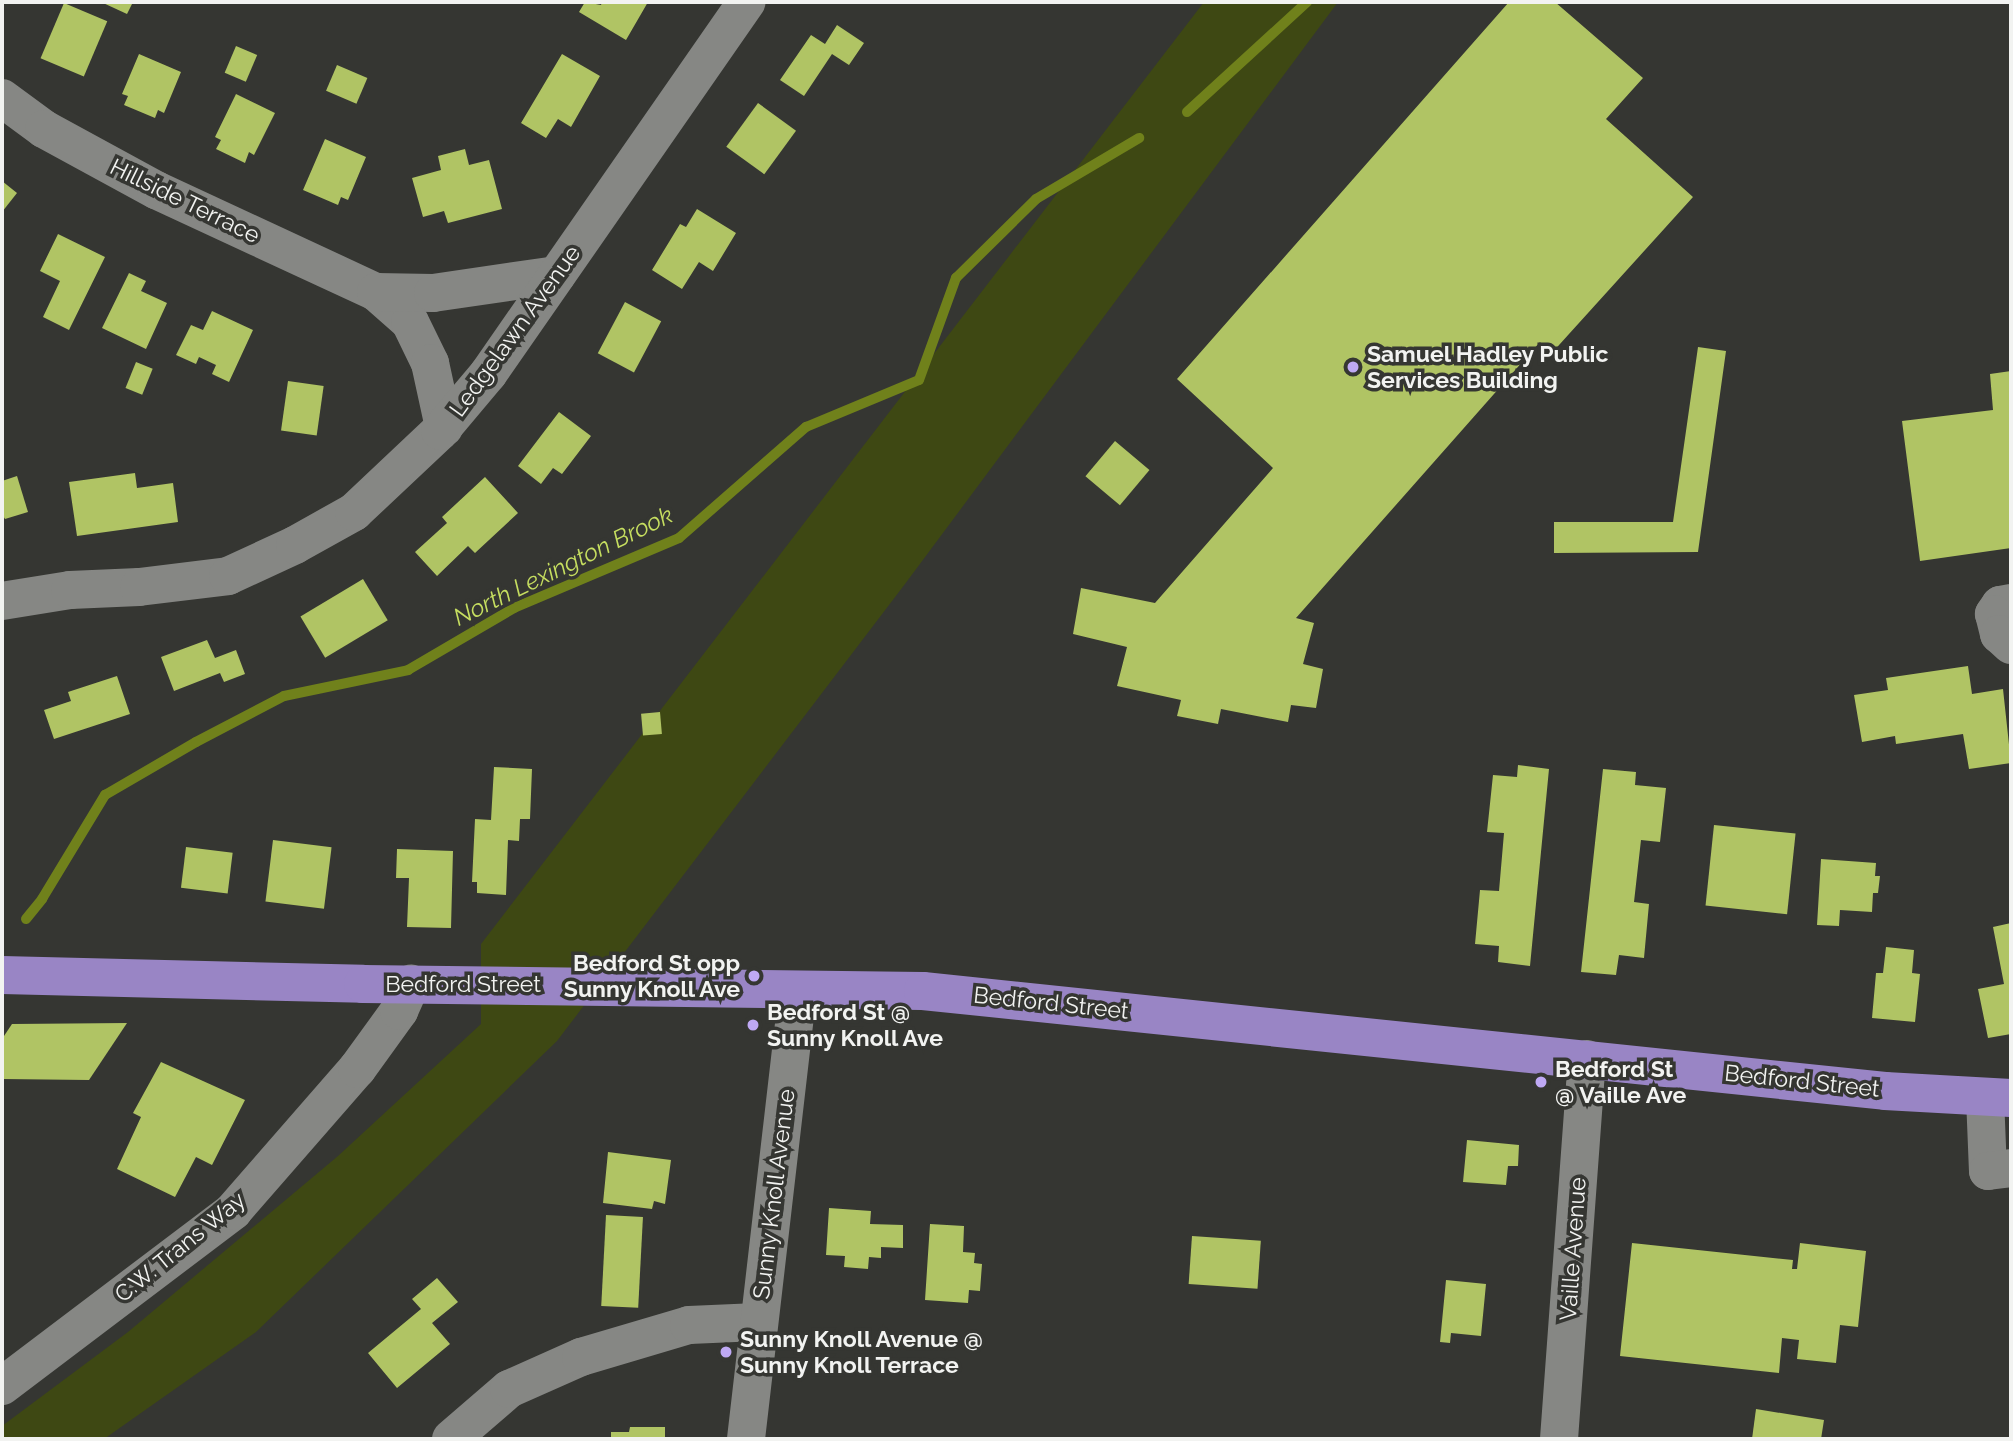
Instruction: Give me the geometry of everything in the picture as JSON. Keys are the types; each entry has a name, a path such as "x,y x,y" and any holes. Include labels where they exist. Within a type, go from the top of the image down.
{"main road":[{"name":"Bedford Street","path":"2,975 411,985 923,991 1885,1091 1998,1097"}],"street":[{"name":"Ledgelawn Avenue","path":"2,601 70,590 139,587 228,576 295,545 354,512 444,427 488,374 747,2"},
{"name":"Hillside Terrace","path":"2,98 44,129 156,190 376,292 411,322 430,363 444,427"},
{"name":"Hillside Terrace","path":"376,292 433,293 557,275"},
{"path":"2011,603 2000,605 1994,614 1999,634 2011,645"},
{"name":"C.W. Trans Way","path":"2,1386 233,1211 357,1069 399,1011 411,985"},
{"name":"Sunny Knoll Avenue","path":"746,1439 797,990"},
{"name":"Vaille Avenue","path":"1559,1439 1587,1059"},
{"path":"1998,1097 1999,1169"},
{"path":"451,1439 509,1389 581,1357 689,1325 758,1322"}],"green space":[{"path":"1204,2 1338,2 905,584 557,1041 256,1332 104,1439 2,1439 2,1426 128,1332 338,1156 481,1024 481,944"}],"building":[{"path":"101,2 133,2 127,14"},
{"path":"585,2 601,5 602,2 648,2 626,40 579,12"},
{"name":"Samuel Hadley Public Services Building","path":"1509,2 1555,2 1643,78 1606,119 1693,197 1550,355 1540,342 1296,618 1314,623 1303,664 1323,669 1316,708 1291,705 1288,722 1221,709 1218,724 1177,716 1181,700 1117,686 1127,647 1073,634 1081,588 1155,603 1273,468 1177,379"},
{"path":"64,3 107,21 84,77 41,58"},
{"path":"837,25 864,43 849,65 832,54 804,96 780,80 811,35 825,44"},
{"path":"236,46 257,55 246,82 225,73"},
{"path":"139,54 181,72 164,113 158,110 155,118 124,105 128,96 122,94"},
{"path":"562,54 600,76 571,127 558,119 546,138 521,123"},
{"path":"337,65 367,78 356,104 326,91"},
{"path":"236,94 275,113 254,155 249,152 245,163 216,149 221,140 215,137"},
{"path":"758,103 796,131 764,174 726,147"},
{"path":"325,139 366,157 348,200 341,197 338,205 303,190"},
{"path":"465,149 469,165 489,160 502,209 448,223 444,211 423,217 412,178 441,170 438,156"},
{"path":"2,181 17,193 2,212"},
{"path":"697,209 736,233 713,271 699,262 682,289 652,270 680,224 686,227"},
{"path":"58,234 105,257 69,330 43,317 60,281 40,271"},
{"path":"129,273 146,281 141,291 167,303 146,349 102,328"},
{"path":"625,302 661,321 634,372 598,353"},
{"path":"212,311 253,330 229,382 212,374 216,365 199,357 196,364 176,355 191,325 203,330"},
{"path":"1698,347 1726,351 1698,552 1554,553 1554,522 1673,522"},
{"path":"136,362 153,369 142,395 126,388"},
{"path":"2011,371 2011,548 1920,561 1902,421 1993,410 1990,374"},
{"path":"288,381 324,386 317,436 281,431"},
{"path":"559,412 591,436 562,474 553,468 541,484 518,466"},
{"path":"1115,441 1149,470 1120,505 1085,476"},
{"path":"135,473 137,488 173,483 178,522 77,536 69,482"},
{"path":"17,476 28,512 5,519 2,514 2,481"},
{"path":"485,477 518,513 475,553 468,546 437,576 415,552 447,523 442,517"},
{"path":"363,579 388,620 325,658 300,617"},
{"path":"207,640 215,658 236,650 245,674 224,682 220,673 174,691 161,657"},
{"path":"1968,666 1972,694 2003,689 2011,763 1969,769 1963,734 1896,744 1895,736 1862,742 1854,695 1888,690 1886,678"},
{"path":"117,676 130,714 54,739 44,710 71,701 68,692"},
{"path":"660,712 662,734 643,736 641,714"},
{"path":"1518,765 1549,769 1530,966 1498,962 1499,946 1475,944 1480,890 1499,891 1504,833 1487,832 1493,775 1517,777"},
{"path":"494,767 532,769 530,819 520,819 519,841 508,840 506,895 477,893 477,882 472,882 475,819 491,820"},
{"path":"1603,769 1636,772 1635,785 1666,788 1660,842 1641,840 1634,902 1649,904 1644,958 1619,955 1616,975 1581,972"},
{"path":"1714,825 1796,834 1787,914 1706,906"},
{"path":"273,840 332,847 324,909 265,902"},
{"path":"186,847 233,853 228,893 181,888"},
{"path":"397,849 453,851 451,928 407,927 409,878 396,878"},
{"path":"1821,859 1876,863 1875,876 1880,876 1878,893 1873,893 1872,912 1840,910 1839,926 1817,925"},
{"path":"2011,923 2011,1034 1988,1038 1978,989 2004,984 1993,927"},
{"path":"1886,947 1914,950 1912,973 1920,974 1915,1022 1872,1018 1876,973 1883,973"},
{"path":"127,1023 89,1080 2,1079 2,1039 12,1024"},
{"path":"161,1062 245,1100 212,1165 196,1157 175,1197 117,1169 141,1117 133,1113"},
{"path":"1467,1140 1519,1145 1518,1166 1508,1166 1506,1185 1463,1182"},
{"path":"608,1152 671,1160 665,1204 654,1201 652,1209 603,1203"},
{"path":"829,1208 871,1211 870,1224 903,1225 903,1248 881,1247 881,1258 869,1257 868,1269 844,1267 845,1256 826,1255"},
{"path":"606,1215 643,1217 638,1308 601,1306"},
{"path":"930,1224 964,1226 963,1252 975,1253 974,1263 982,1264 980,1291 969,1290 968,1303 925,1300"},
{"path":"1192,1236 1261,1241 1257,1289 1189,1284"},
{"path":"1632,1243 1793,1260 1792,1269 1797,1269 1800,1243 1866,1251 1858,1327 1840,1325 1836,1363 1797,1359 1799,1340 1782,1338 1779,1373 1620,1356"},
{"path":"437,1278 458,1302 432,1323 450,1344 397,1388 368,1353 421,1309 412,1299"},
{"path":"1446,1280 1486,1284 1481,1336 1451,1333 1450,1343 1440,1342"},
{"path":"1756,1409 1824,1420 1821,1439 1752,1439"},
{"path":"630,1427 665,1427 665,1439 611,1439 611,1432 629,1432"}],"waterway":[{"name":"North Lexington Brook","path":"1187,112 1307,2"},
{"name":"North Lexington Brook","path":"26,919 42,899 105,795 196,742 284,696 408,670 514,608 679,538 806,427 919,380 956,278 1036,199 1139,138"}],"place":[{"name":"Samuel Hadley Public Services Building","path":"1353,367"},
{"name":"Bedford St opp Sunny Knoll Ave","path":"754,976"},
{"name":"Bedford St @ Sunny Knoll Ave","path":"753,1025"},
{"name":"Bedford St @ Vaille Ave","path":"1541,1082"},
{"name":"Sunny Knoll Avenue @ Sunny Knoll Terrace","path":"726,1352"}]}
